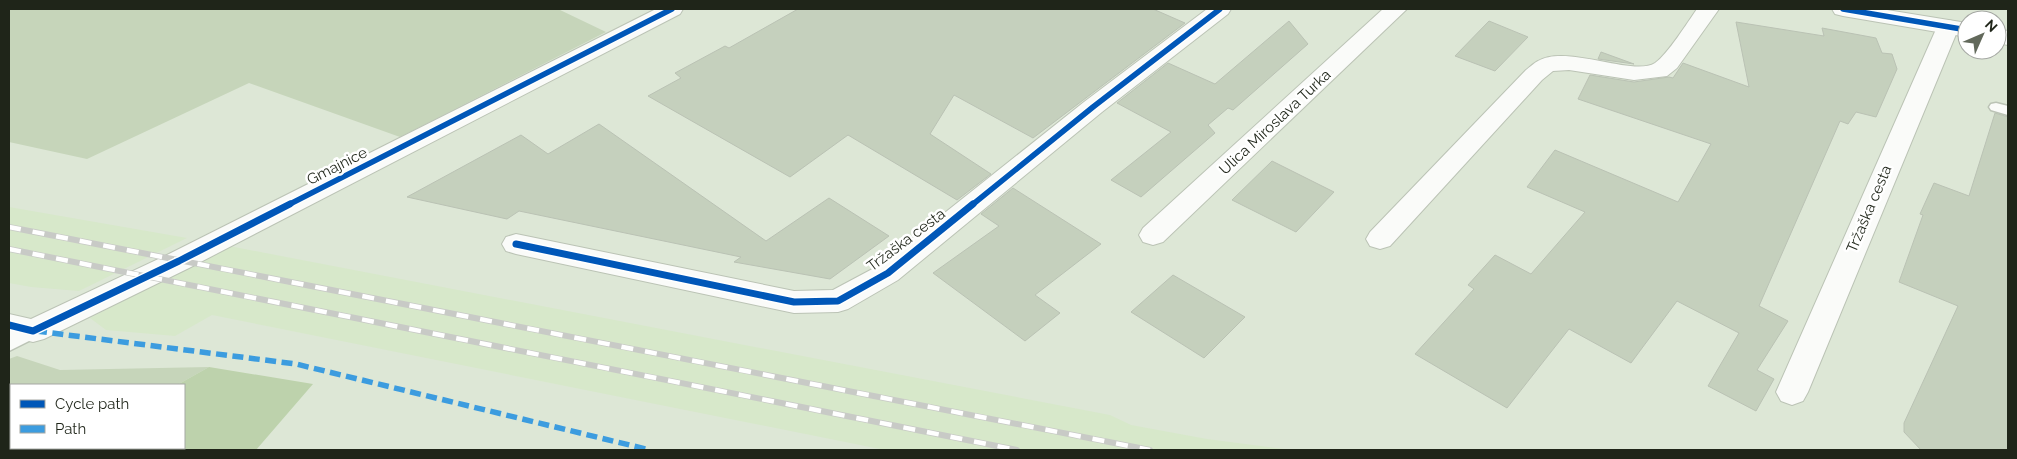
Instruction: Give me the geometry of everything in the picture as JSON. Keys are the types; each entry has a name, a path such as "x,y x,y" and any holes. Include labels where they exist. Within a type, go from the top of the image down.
{"street":[{"name":"Gmajnice","path":"21,328 179,261 672,9"},
{"name":"Tržaška cesta","path":"516,244 794,302 838,301 888,272 1093,107 1220,9"},
{"name":"Ulica Miroslava Turka","path":"1153,235 1396,9"},
{"path":"1380,239 1534,75 1547,65 1569,63 1634,73 1659,71 1669,63 1708,9"},
{"name":"Tržaška cesta","path":"1842,9 1865,11 1957,29"},
{"name":"Tržaška cesta","path":"1792,392 1957,31"}],"lane":[{"path":"9,344 21,328"}],"shaded area":[{"path":"9,9 558,9 606,32 400,137 249,83 87,159 9,142"},
{"path":"9,207 187,238 79,291 31,287 9,283"},
{"path":"229,246 1110,415 1131,425 1207,439 1292,450 885,450 212,315 175,336 106,330 90,318"},
{"path":"17,356 60,370 209,367 179,384 10,384 10,449 69,449 9,450 9,359"},
{"path":"209,367 313,384 256,450 67,450 185,449 185,384 179,384"}],"building":[{"path":"798,9 1153,9 1185,23 1033,138 954,95 930,134 991,174 957,200 848,135 790,177 648,96 681,78 675,73 725,46 729,48"},
{"path":"1289,21 1308,44 1233,110 1228,108 1208,125 1215,133 1141,197 1111,180 1171,132 1117,103 1168,63 1215,84"},
{"path":"1489,21 1528,37 1495,71 1455,56"},
{"path":"1736,22 1824,36 1822,28 1876,38 1882,53 1892,54 1897,69 1876,117 1856,112 1848,124 1840,121 1759,306 1788,321 1757,370 1774,379 1756,411 1708,386 1739,333 1677,301 1631,363 1569,329 1507,408 1415,354 1474,289 1468,285 1495,255 1531,274 1585,212 1527,187 1555,150 1678,202 1711,144 1578,99 1590,75 1634,82 1673,78 1683,63 1749,87"},
{"path":"1601,52 1634,64 1598,59"},
{"path":"1995,113 2008,117 2008,450 1921,450 1904,432 1904,423 1958,306 1899,282 1923,215 1920,214 1934,183 1969,196"},
{"path":"599,124 766,241 829,198 889,236 830,279 734,262 741,257 519,211 507,219 407,197 521,135 548,154"},
{"path":"1272,161 1334,192 1296,232 1232,200"},
{"path":"1013,188 1101,244 1035,295 1060,313 1025,341 933,273 999,226 981,214"},
{"path":"1173,275 1245,317 1204,358 1131,312"}],"railway":[{"path":"9,227 1150,450"},
{"path":"9,249 1017,450"}],"marked path":[{"path":"36,331 296,364 650,450"}],"cycle path":[{"path":"9,325 33,331 179,261 672,9"},
{"path":"516,244 794,302 838,301 888,273 1093,107 1220,9"},
{"path":"1843,9 1957,28"}]}
